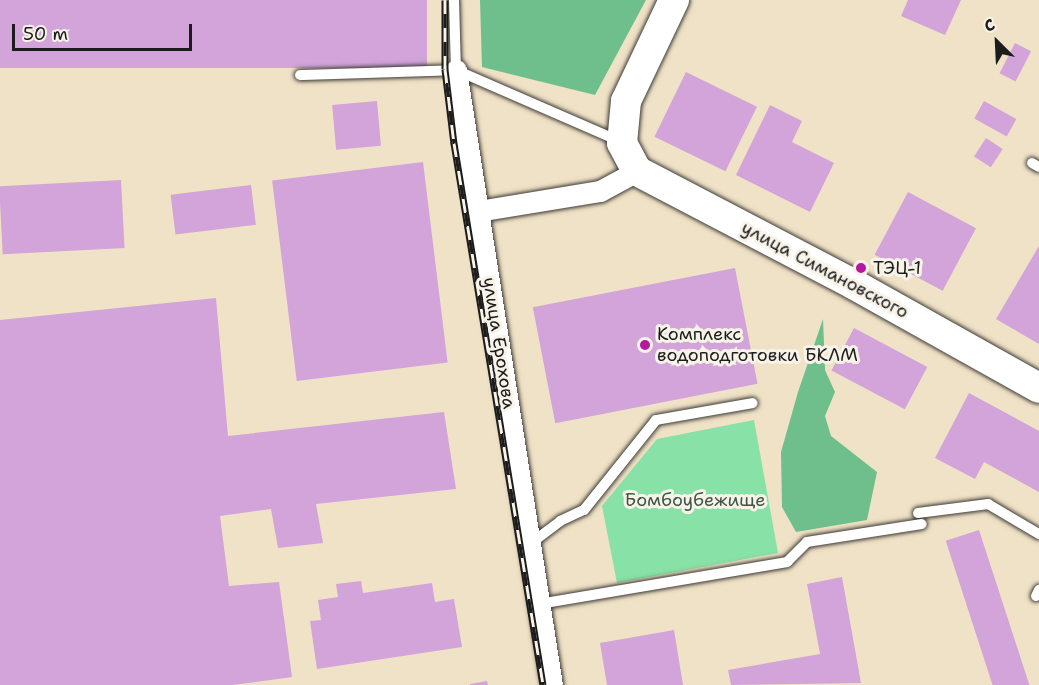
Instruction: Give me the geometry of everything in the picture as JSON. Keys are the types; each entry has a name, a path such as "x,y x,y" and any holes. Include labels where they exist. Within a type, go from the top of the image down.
{"street":[{"path":"478,211 600,191 638,171 622,143 626,101 674,0"},
{"name":"улица Ерохова","path":"456,70 552,685"},
{"name":"улица Симановского","path":"638,171 853,284 1039,388"}],"lane":[{"name":"улица Ерохова","path":"454,0 456,70"},
{"path":"300,75 456,70 622,143"},
{"path":"530,544 560,521 584,510 656,420 753,403"},
{"path":"918,513 988,504 1039,534"},
{"path":"539,604 787,562 807,542 922,524"}],"green space":[{"path":"480,0 646,0 595,95 482,67"},
{"path":"823,319 825,370 835,392 825,416 831,436 877,472 867,520 796,532 782,507 781,452 798,392"},
{"name":"Бомбоубежище","path":"754,420 778,553 617,583 602,506 657,439"}],"building":[{"path":"0,0 427,0 427,68 0,68"},
{"path":"908,0 961,0 945,35 901,16"},
{"path":"1015,43 1031,51 1016,81 1000,73"},
{"path":"686,72 757,107 725,171 654,137"},
{"path":"377,101 381,146 336,150 332,105"},
{"path":"984,101 1016,119 1007,136 974,118"},
{"path":"770,105 802,121 792,142 834,163 810,212 736,175"},
{"path":"986,138 1003,149 991,167 974,156"},
{"path":"423,162 448,362 297,381 272,181"},
{"path":"121,180 125,248 3,254 0,186"},
{"path":"251,185 256,225 175,235 171,195"},
{"path":"908,192 976,228 943,291 875,255"},
{"path":"1039,246 1039,344 996,319"},
{"name":"Комплекс водоподготовки БКЛМ","path":"735,268 758,384 555,423 533,307"},
{"path":"216,298 228,436 444,412 456,489 316,504 323,543 278,548 271,509 220,516 229,586 279,582 292,677 233,685 0,685 0,320"},
{"path":"854,328 927,367 905,409 831,370"},
{"path":"969,393 1039,431 1039,492 984,462 975,479 935,458"},
{"path":"979,530 1029,685 993,685 946,541"},
{"path":"842,577 861,683 731,685 728,670 820,654 807,584"},
{"path":"361,581 363,593 432,583 435,602 454,599 462,647 317,669 310,621 321,620 318,600 338,597 336,584"},
{"path":"674,630 683,685 607,685 600,643"},
{"path":"487,681 488,685 470,685 470,684"}],"railway":[{"path":"445,0 445,69 454,143 543,685"}],"place":[{"name":"ТЭЦ-1","path":"861,268"},
{"name":"Комплекс водоподготовки БКЛМ","path":"645,345"}]}
